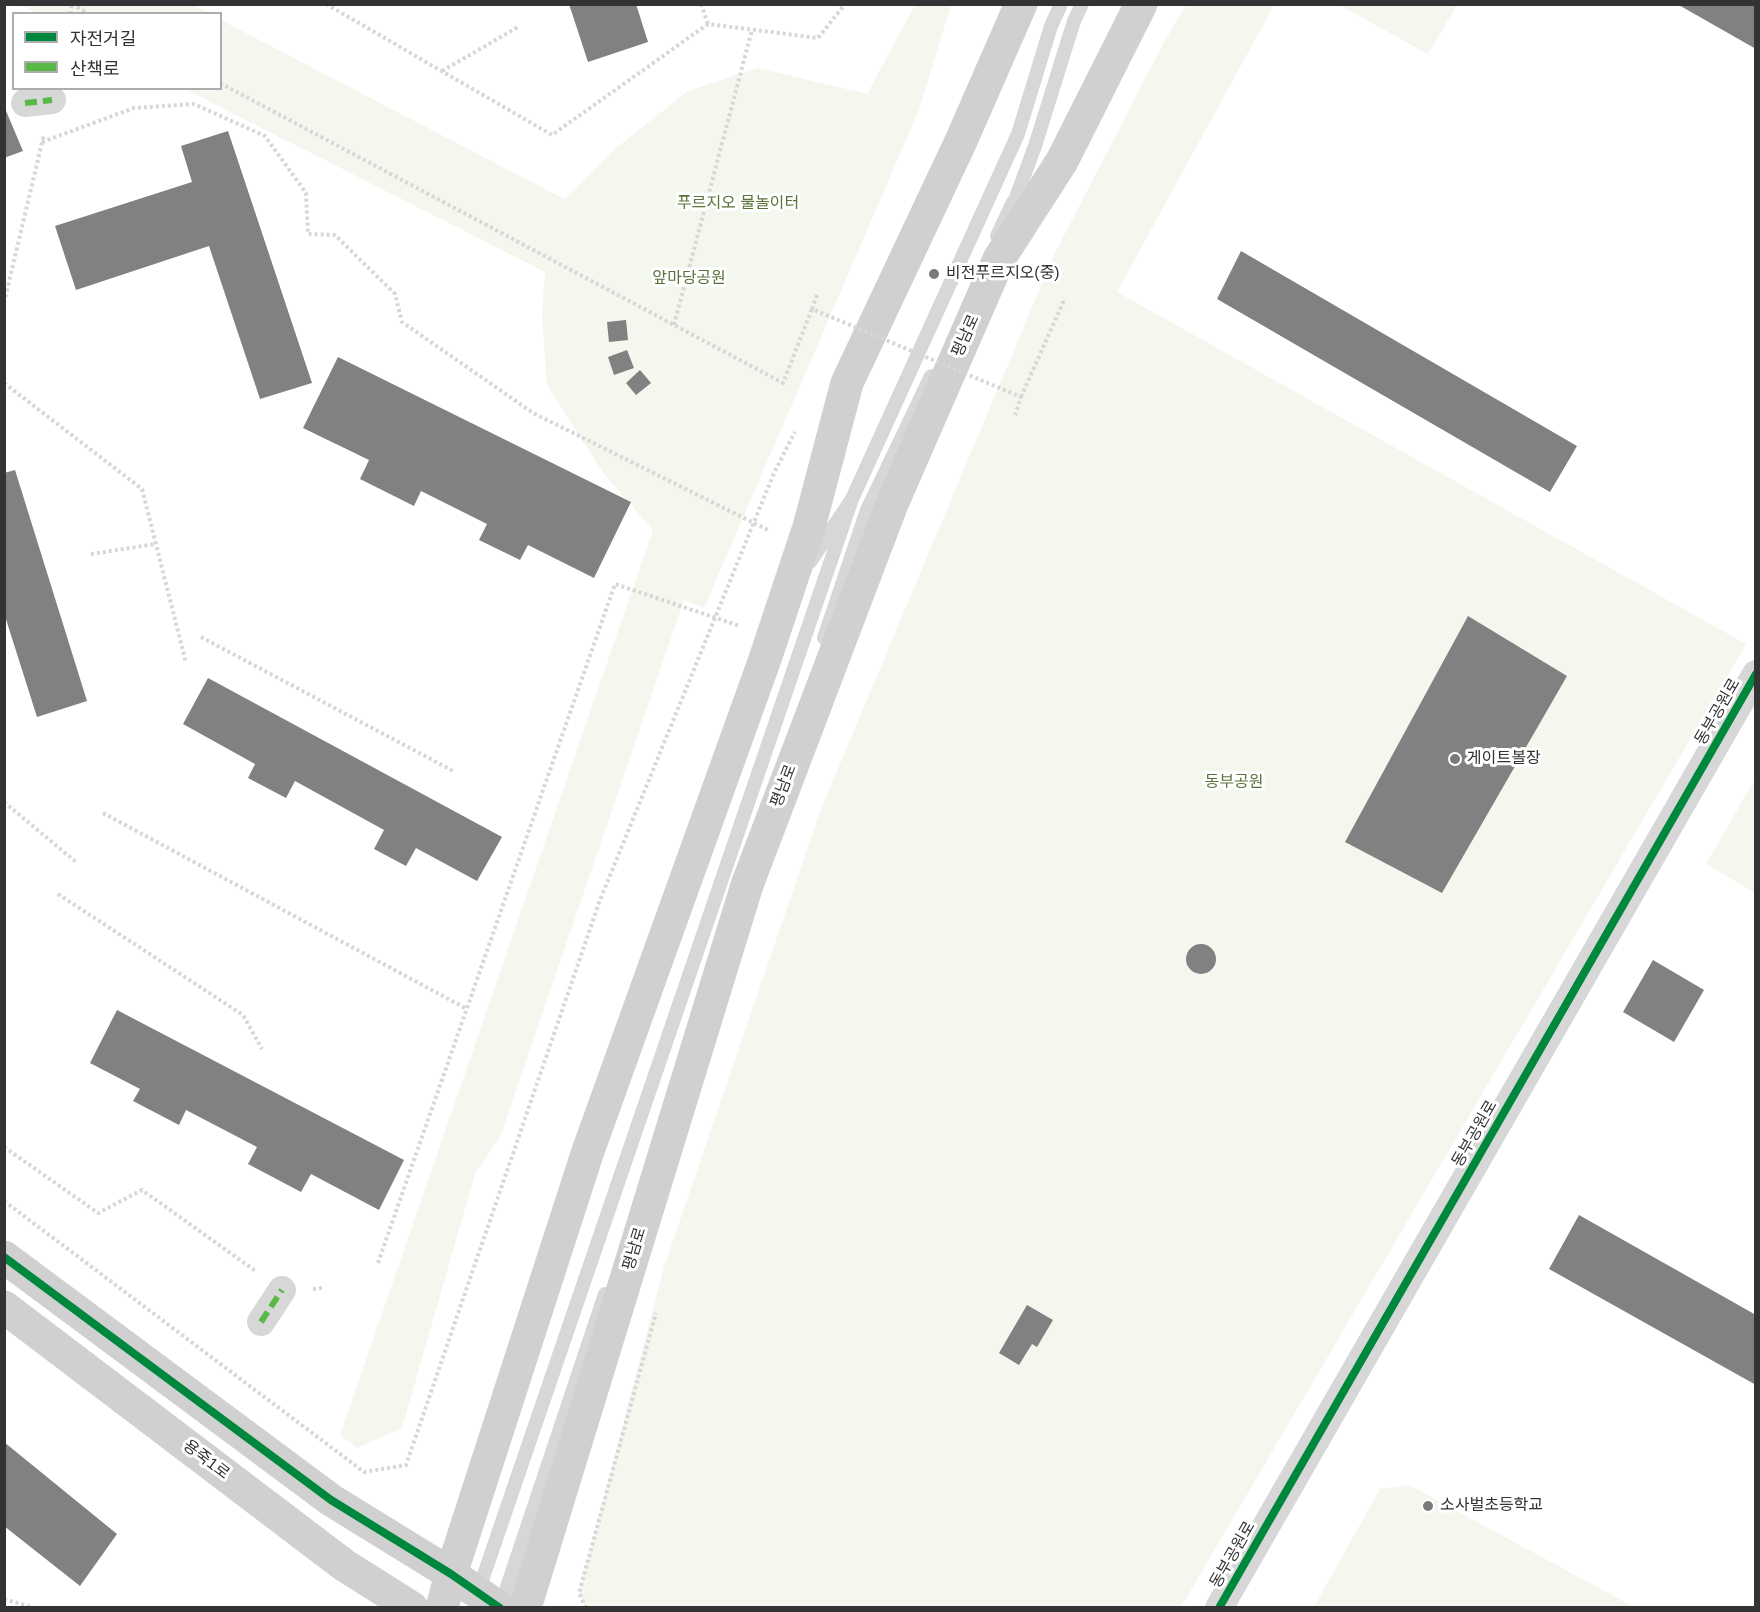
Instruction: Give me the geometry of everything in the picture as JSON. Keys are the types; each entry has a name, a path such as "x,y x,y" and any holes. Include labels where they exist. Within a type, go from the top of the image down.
{"main road":[{"path":"442,1608 588,1151 773,637 803,547 847,383 961,141 1021,4"},
{"name":"평남로","path":"525,1608 747,885 891,504 999,259 1062,161 1141,4"},
{"path":"4,1257 331,1500 451,1574 490,1605"},
{"name":"용죽1로","path":"4,1307 344,1565 412,1608"}],"street":[{"name":"동부공원로","path":"1219,1608 1755,674"},
{"path":"261,1322 282,1290"}],"lane":[{"path":"490,1605 852,499 1018,134 1051,26 1061,4"},
{"path":"962,308 1013,202 1035,146 1074,21 1082,4"},
{"path":"999,259 1013,202"},
{"path":"822,646 867,510 937,362"},
{"path":"784,601 852,499"},
{"path":"632,1211 810,680"},
{"path":"490,1605 609,1279"}],"path":[{"path":"326,4 552,135 708,24 818,38 845,4"},
{"path":"701,4 708,24"},
{"path":"441,72 518,27"},
{"path":"674,325 752,30"},
{"path":"222,84 783,382 818,295"},
{"path":"4,303 42,142 38,102"},
{"path":"42,142 134,108 195,104 265,136 306,194 308,234 335,235 395,294 402,322 533,413 803,547"},
{"path":"1015,415 1065,298"},
{"path":"812,309 1022,397"},
{"path":"845,335 850,324"},
{"path":"980,389 985,378"},
{"path":"4,383 142,489 186,663"},
{"path":"4,1202 364,1472 406,1465 600,900 774,473 796,431"},
{"path":"91,554 156,544"},
{"path":"378,1263 615,584 773,637"},
{"path":"201,637 455,772"},
{"path":"4,802 76,862"},
{"path":"103,813 467,1009"},
{"path":"58,894 243,1015 262,1049"},
{"path":"4,1147 98,1213 142,1190 282,1290 322,1288"},
{"path":"586,1608 579,1593 658,1304"},
{"path":"4,1599 34,1608"}],"green space":[{"path":"191,4 207,12 36,12 20,5"},
{"name":"앞마당공원","path":"915,5 951,5 919,110 704,608 684,600 500,1137 475,1174 402,1428 357,1448 340,1435 653,530 604,474 547,385 542,315 545,272 187,90 222,90 222,21 564,199 615,149 688,91 758,68 867,94"},
{"name":"동부공원","path":"1186,5 1274,5 1117,292 1746,644 1181,1607 586,1608 579,1593 664,1267 821,809 1054,255 1162,46"},
{"path":"1339,5 1457,5 1428,54"},
{"path":"1755,779 1756,893 1706,864"},
{"path":"1409,1485 1634,1607 1314,1607 1380,1489"}],"building":[{"path":"569,4 636,4 648,42 588,62"},
{"path":"1677,4 1756,4 1756,49"},
{"path":"4,106 23,151 4,158"},
{"path":"228,131 312,383 260,399 209,246 76,290 55,226 192,182 181,146"},
{"path":"1241,251 1577,446 1550,492 1217,299"},
{"path":"626,320 628,340 609,342 607,322"},
{"path":"627,350 634,368 614,375 608,357"},
{"path":"338,357 631,502 594,578 528,545 520,560 479,540 487,524 421,491 414,506 360,479 369,460 303,428"},
{"path":"640,370 651,383 636,395 626,383"},
{"path":"15,470 87,701 37,717 4,613 4,473"},
{"name":"게이트볼장","path":"1468,616 1567,676 1442,893 1345,842"},
{"path":"208,678 502,837 477,881 416,848 406,866 374,849 384,830 295,781 286,798 248,778 255,764 183,724"},
{"path":"1201,944 1212,948 1216,959 1212,970 1201,974 1190,970 1186,959 1190,948"},
{"path":"1653,960 1704,990 1674,1042 1623,1012"},
{"path":"117,1010 404,1160 379,1210 311,1174 301,1192 248,1164 257,1147 186,1110 179,1125 133,1101 140,1089 90,1063"},
{"path":"1579,1215 1756,1315 1756,1385 1549,1269"},
{"path":"1027,1305 1053,1320 1037,1347 1032,1344 1019,1365 999,1353"},
{"path":"4,1442 117,1534 80,1586 4,1526"}],"marked path":[{"path":"25,103 52,100"},
{"path":"261,1322 282,1290"}],"cycle path":[{"path":"1219,1608 1756,674"},
{"path":"4,1257 331,1500 451,1574 500,1608"}],"place":[{"name":"비전푸르지오(중)","path":"934,274"},
{"name":"게이트볼장","path":"1455,759"},
{"name":"소사벌초등학교","path":"1428,1506"}],"park label":[{"name":"푸르지오 물놀이터","path":"738,204"}]}
